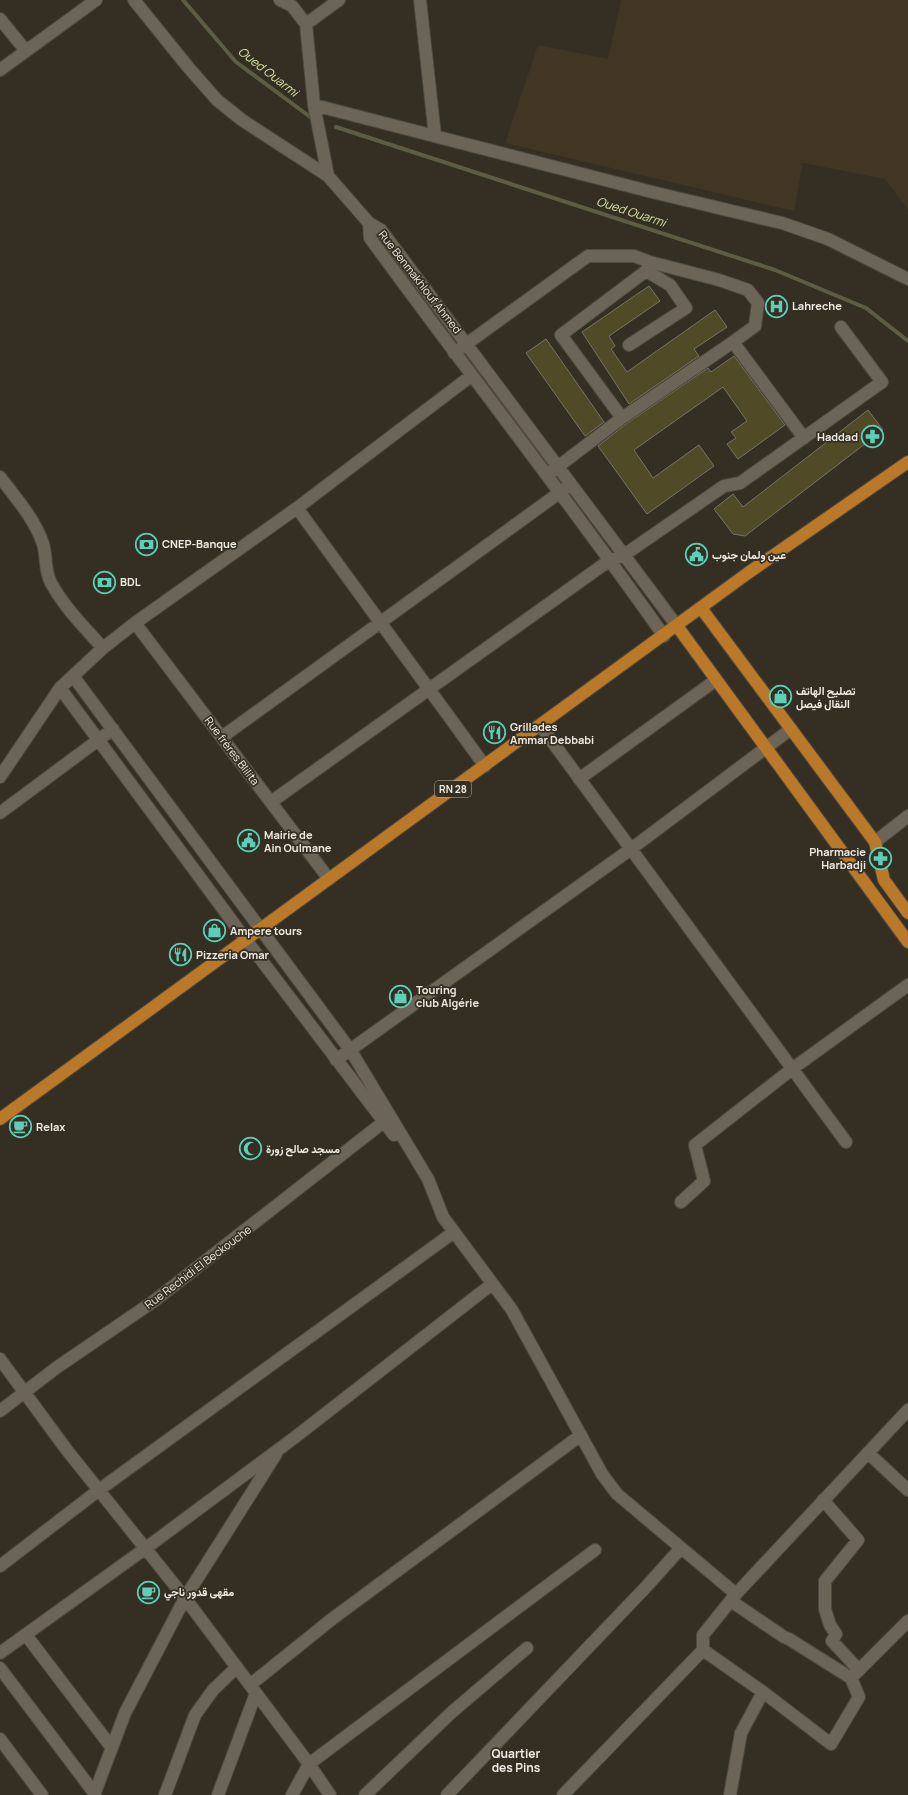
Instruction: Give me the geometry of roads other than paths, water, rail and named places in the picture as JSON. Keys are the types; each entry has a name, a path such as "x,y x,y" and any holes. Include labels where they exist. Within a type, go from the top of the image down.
{"main road":[{"name":"RN 28","path":"0,1119 664,636 748,573 908,462"},
{"path":"702,608 875,842 884,880 908,913"},
{"path":"677,626 908,942"}],"street":[{"path":"0,70 96,0"},
{"path":"134,0 188,67 218,100 242,120 328,176"},
{"path":"280,0 296,3 306,24 314,105 328,176"},
{"path":"306,24 339,0"},
{"path":"420,0 435,136"},
{"path":"0,19 26,51"},
{"path":"314,105 652,192 782,223 828,239 908,279"},
{"name":"Rue Benmakhlouf Ahmed","path":"328,176 369,223 381,230 677,626"},
{"path":"369,223 370,238 471,376 610,560 664,636"},
{"path":"454,353 588,256 634,256 670,285 686,308 629,346"},
{"path":"547,475 622,418 755,326 758,303 748,290 719,280 648,266 561,335 622,418"},
{"path":"271,802 610,560 624,555 724,486 740,483 882,382 841,327"},
{"path":"733,342 804,438"},
{"path":"0,777 60,688 103,648 135,623 297,508 471,376"},
{"path":"0,477 39,535 44,546 45,563 50,582 63,602 103,648"},
{"path":"222,737 572,485"},
{"path":"297,508 485,766"},
{"name":"Rue frères Blilita","path":"135,623 329,879"},
{"path":"73,676 351,1051 387,1119 428,1179 443,1217 512,1310 602,1474 617,1494 681,1548 733,1598 784,1637 855,1674"},
{"path":"579,779 716,680"},
{"path":"60,688 336,1060 387,1119"},
{"path":"540,726 846,1142"},
{"path":"0,813 113,729"},
{"path":"336,1060 351,1051 631,849 791,729"},
{"path":"875,842 908,816"},
{"path":"681,1202 704,1182 695,1145 792,1068 908,985"},
{"name":"Rue Rechidi El Beckouche","path":"0,1411 24,1392 154,1301 387,1119"},
{"path":"0,1566 99,1490 454,1232"},
{"path":"0,1653 146,1548 280,1448 492,1284"},
{"path":"0,1359 66,1450 185,1598 309,1764 330,1795"},
{"path":"563,1795 703,1650 703,1635 733,1598 908,1410"},
{"path":"218,1795 253,1689 332,1619 581,1435"},
{"path":"94,1795 126,1713 185,1598 280,1448"},
{"path":"868,1453 908,1490"},
{"path":"703,1650 763,1692 831,1744 859,1697 855,1674 832,1641 836,1634 830,1625 825,1609 825,1581 858,1540 823,1500"},
{"path":"447,1795 645,1588 681,1548"},
{"path":"292,1795 309,1764 595,1550"},
{"path":"855,1674 908,1621"},
{"path":"26,1635 112,1748"},
{"path":"365,1795 452,1712 527,1648"},
{"path":"165,1795 195,1715 213,1690 237,1667"},
{"path":"0,1668 94,1795"},
{"path":"730,1795 741,1733 763,1692"},
{"path":"0,1739 42,1795"}],"waterway":[{"name":"Oued Ouarmi","path":"183,0 236,62 313,119"},
{"name":"Oued Ouarmi","path":"336,127 775,270 866,308 908,341"}],"place":[{"name":"Lahreche","path":"777,306"},
{"name":"Haddad","path":"873,437"},
{"name":"CNEP-Banque","path":"147,544"},
{"name":"عين ولمان جنوب","path":"696,555"},
{"name":"BDL","path":"104,582"},
{"name":"تصليح الهاتف النقال فيصل","path":"781,697"},
{"name":"Grillades Ammar Debbabi","path":"494,733"},
{"name":"Mairie de Ain Oulmane","path":"248,841"},
{"name":"Pharmacie Harbadji","path":"881,858"},
{"name":"Ampere tours","path":"215,931"},
{"name":"Pizzeria Omar","path":"180,955"},
{"name":"Touring club Algérie","path":"400,996"},
{"name":"Relax","path":"21,1127"},
{"name":"مسجد صالح زورة","path":"250,1149"},
{"name":"مقهى قدور ناجي","path":"149,1592"}],"district":[{"name":"Quartier des Pins","path":"516,1761"}]}
